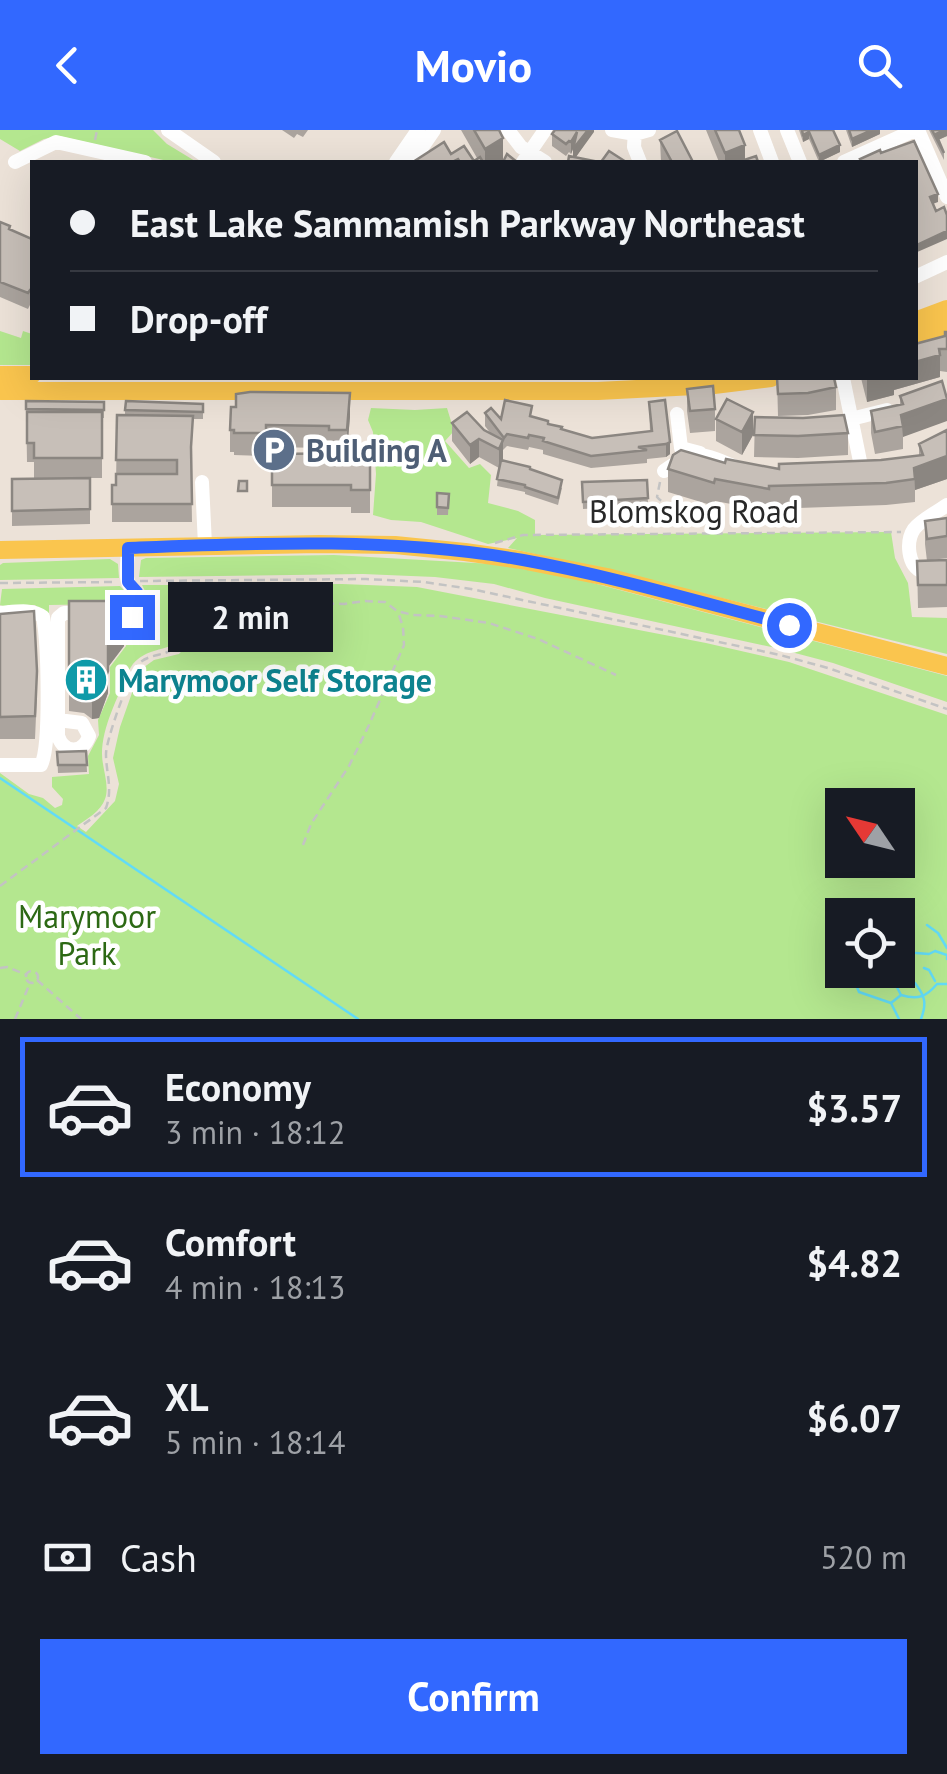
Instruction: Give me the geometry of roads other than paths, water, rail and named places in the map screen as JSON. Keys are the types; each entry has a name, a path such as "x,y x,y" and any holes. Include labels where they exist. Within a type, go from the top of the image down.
{"main road":[{"path":"918,320 947,309"},
{"path":"918,337 947,327"},
{"path":"0,374 30,374"},
{"path":"0,391 470,384 598,391 754,380"},
{"path":"0,550 395,546 521,560 607,577 947,666"}],"street":[{"path":"168,130 209,160"},
{"path":"397,160 418,130"},
{"path":"413,160 434,130"},
{"path":"508,130 526,157 545,130"},
{"path":"612,130 640,131 634,147 639,160"},
{"path":"760,130 771,160"},
{"path":"788,130 799,160"},
{"path":"848,160 916,130 947,197"},
{"path":"15,162 56,142 135,160"},
{"path":"918,276 947,262"},
{"path":"843,380 869,469 843,471"},
{"path":"814,427 906,404"},
{"path":"677,414 680,448 750,472"},
{"path":"664,472 678,461 705,454"},
{"path":"202,482 205,545"},
{"path":"947,505 909,529 909,552 914,566 922,572 947,572"},
{"path":"58,720 58,618 64,613 132,617 137,613 140,598 128,582 128,548"},
{"path":"0,613 28,611 43,618 47,733 42,765 0,765"}],"waterway":[{"path":"0,778 358,1019"},
{"path":"927,925 938,933 947,948"},
{"path":"916,953 935,951 947,955"},
{"path":"924,968 935,981"},
{"path":"915,983 924,1000 921,1019"},
{"path":"857,988 891,1003 901,995 921,996 937,984 947,984"},
{"path":"897,988 901,995"},
{"path":"891,1003 899,1019"}],"place":[{"name":"Building A","path":"274,450"},
{"name":"Marymoor Self Storage","path":"86,680"}],"park label":[{"name":"Marymoor Park","path":"87,934"}]}
